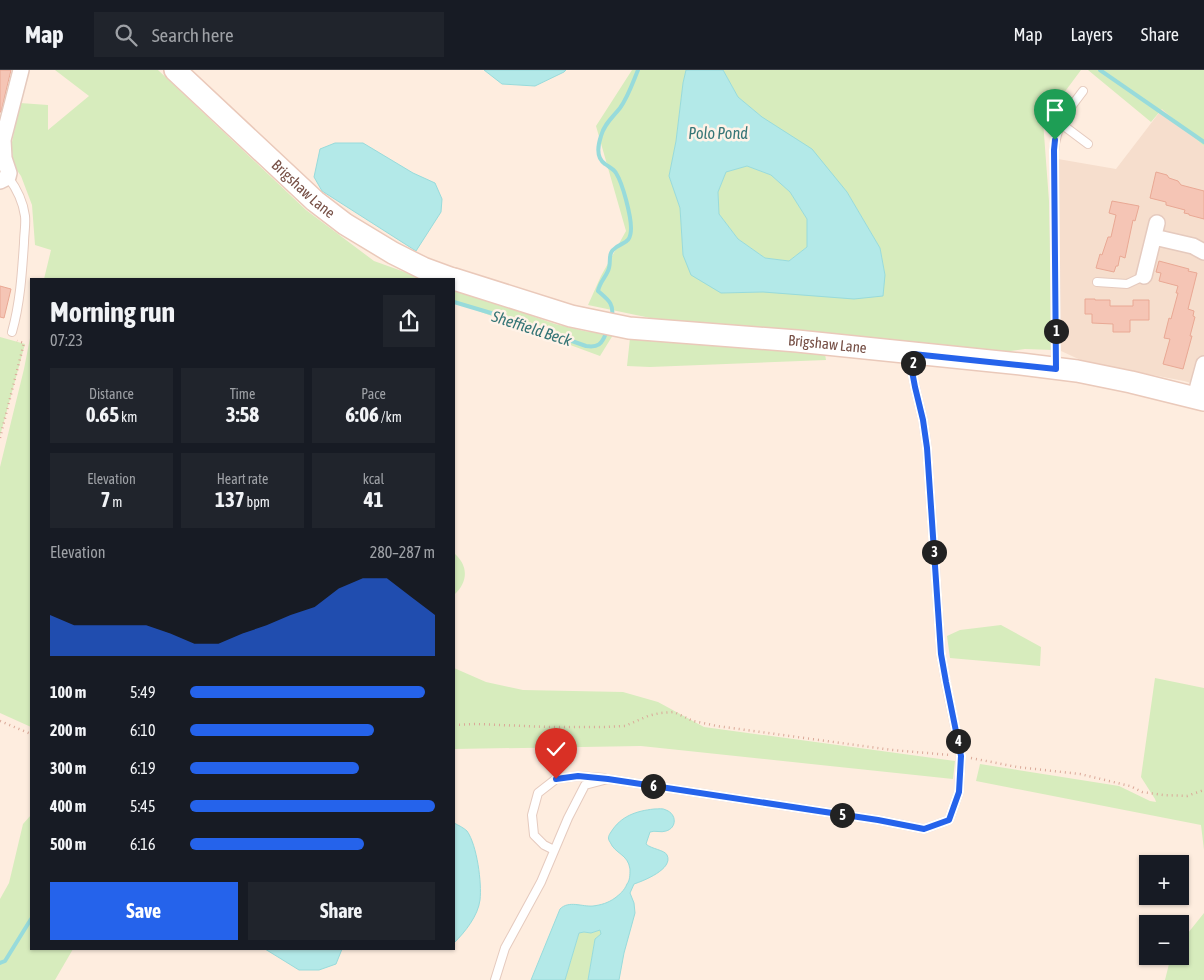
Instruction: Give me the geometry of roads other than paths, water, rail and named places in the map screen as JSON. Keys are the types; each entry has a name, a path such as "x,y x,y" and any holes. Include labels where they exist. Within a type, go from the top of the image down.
{"street":[{"path":"4,179 9,173 4,158 3,140 21,70"},
{"name":"Brigshaw Lane","path":"175,70 309,196 345,224 392,253 423,268 450,278"},
{"path":"1144,276 1156,230 1204,252"},
{"name":"Brigshaw Lane","path":"455,280 571,316 629,328 771,339 1077,371 1200,399"},
{"path":"1200,399 1204,364"}],"lane":[{"path":"1056,369 1055,140 1060,123 1066,112 1084,90"},
{"path":"1060,123 1088,144"},
{"path":"4,179 16,188 21,198 25,218 16,317 11,336"},
{"path":"1097,282 1127,284 1144,276"},
{"path":"554,850 544,846 534,835 532,815 538,793 556,779 578,776 878,820 924,829 949,820 959,792 961,756 941,654 927,448 912,371 913,354"},
{"path":"495,980 505,948 541,882 568,818 586,785 608,779"}],"water":[{"path":"484,70 566,70 535,86 502,84"},
{"name":"Polo Pond","path":"686,70 723,70 738,97 762,117 812,149 847,192 880,248 885,275 883,296 854,299 763,292 721,293 691,275 683,255 680,208 669,176 676,141","holes":["747,166 771,175 790,192 807,219 807,247 789,261 765,258 738,239 719,214 718,192 726,172"]},
{"path":"335,143 363,143 413,173 435,183 442,199 441,212 416,251 322,191 314,177 320,149"},
{"path":"663,809 670,812 674,818 674,824 666,831 650,832 646,844 666,853 668,860 662,870 634,884 630,893 635,913 619,980 588,980 595,939 601,934 600,930 591,933 579,933 565,980 531,980 560,909 571,904 593,906 604,904 615,898 625,889 630,877 629,864 612,846 609,835 624,818 641,811"},
{"path":"455,824 466,830 471,837 478,864 479,906 467,929 455,942"},
{"path":"267,950 342,950 336,964 319,970 299,970"}],"waterway":[{"name":"Sheffield Beck","path":"612,317 611,305 598,291 610,266 611,252 629,238 631,223 619,178 614,170 600,158 599,147 604,128 623,104 638,70"},
{"path":"1100,70 1204,142"},
{"name":"Sheffield Beck","path":"455,302 501,316 586,346 599,344 606,333"},
{"name":"Sheffield Beck","path":"0,963 5,961 30,921"}]}
